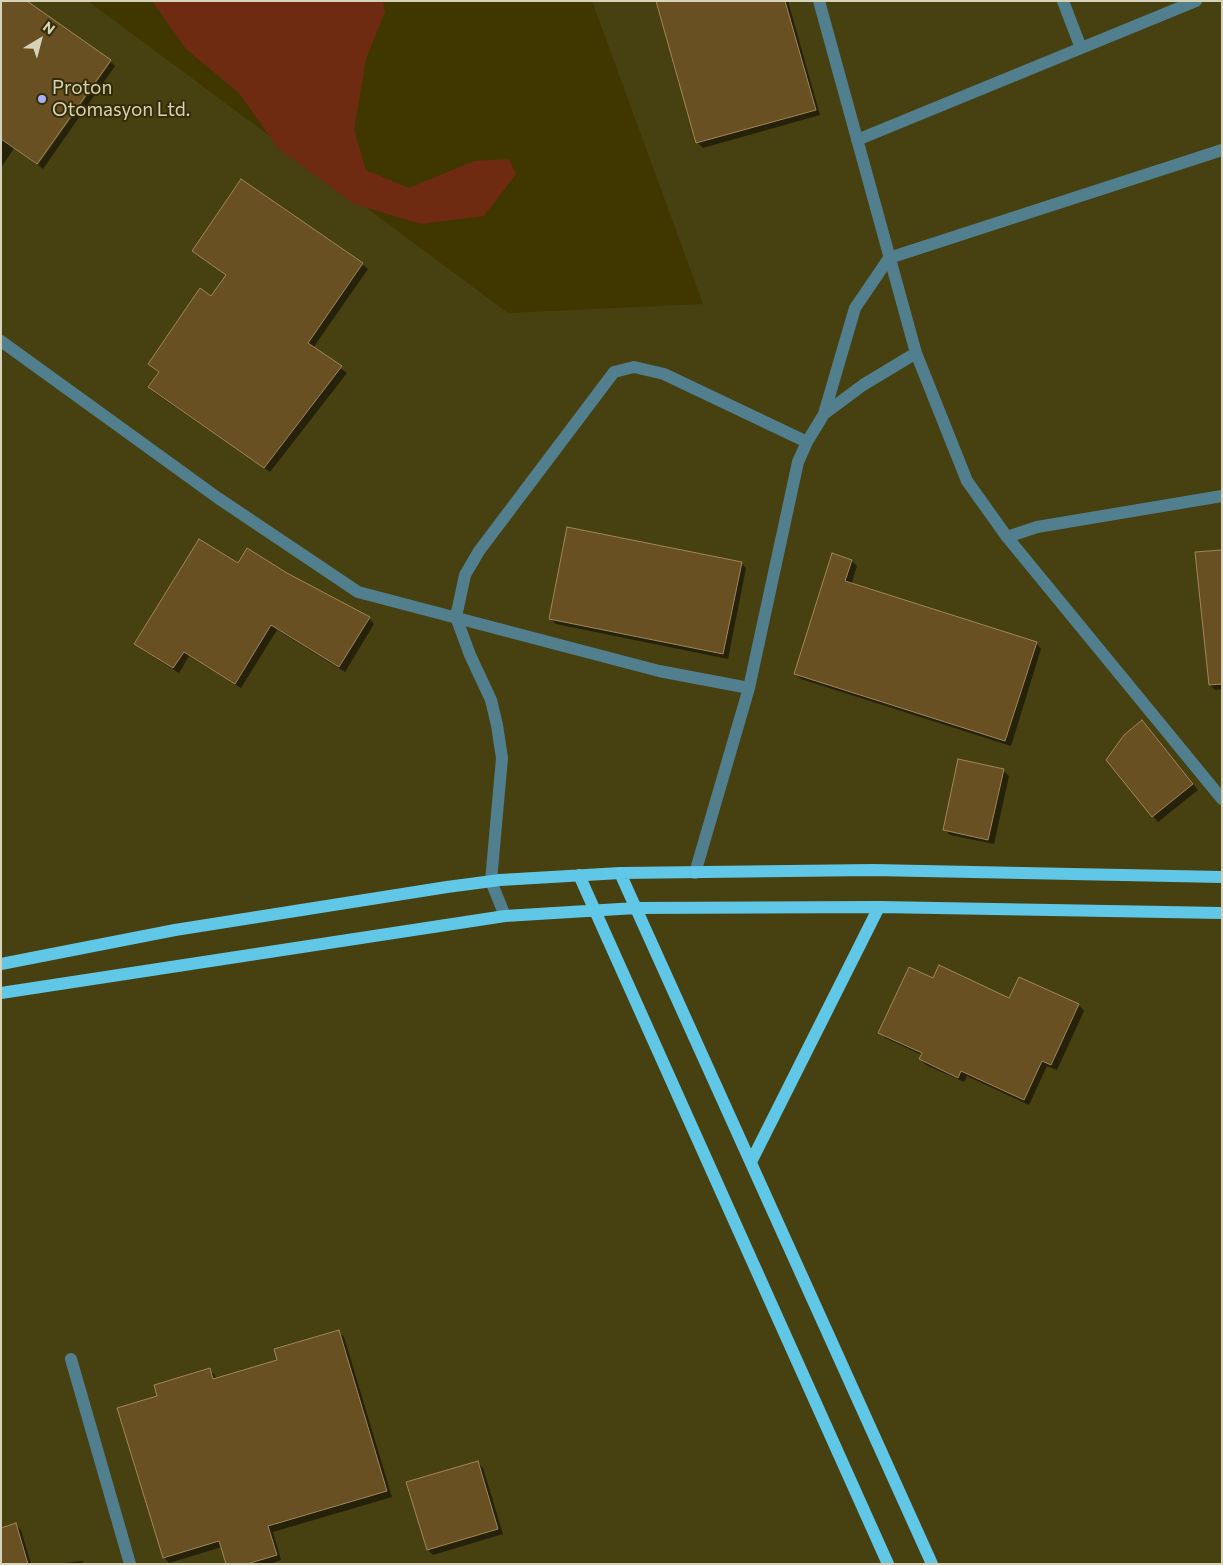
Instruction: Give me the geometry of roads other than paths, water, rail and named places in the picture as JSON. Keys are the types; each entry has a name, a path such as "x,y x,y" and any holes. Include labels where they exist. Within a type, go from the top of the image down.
{"main road":[{"path":"1,964 175,930 491,882 579,875 873,870 1222,877"},
{"path":"620,873 932,1564"},
{"path":"579,875 888,1564"},
{"path":"751,1162 879,907"},
{"path":"1,993 506,916 636,908 879,907 1222,914"}],"street":[{"path":"819,1 916,353 968,481 1007,537 1222,799"},
{"path":"1064,1 1081,48"},
{"path":"857,140 1196,1"},
{"path":"695,872 749,688 798,462 807,442 824,414 855,308 889,258 1222,150"},
{"path":"1,341 218,498 358,592 659,671 749,688"},
{"path":"824,414 863,385 916,353"},
{"path":"506,916 491,882 502,758 497,725 491,700 456,617 465,575 479,551 614,372 634,367 664,374 807,442"},
{"path":"1007,537 1037,526 1222,496"},
{"path":"71,1359 130,1564"}],"place":[{"name":"Proton Otomasyon Ltd.","path":"42,99"}]}
